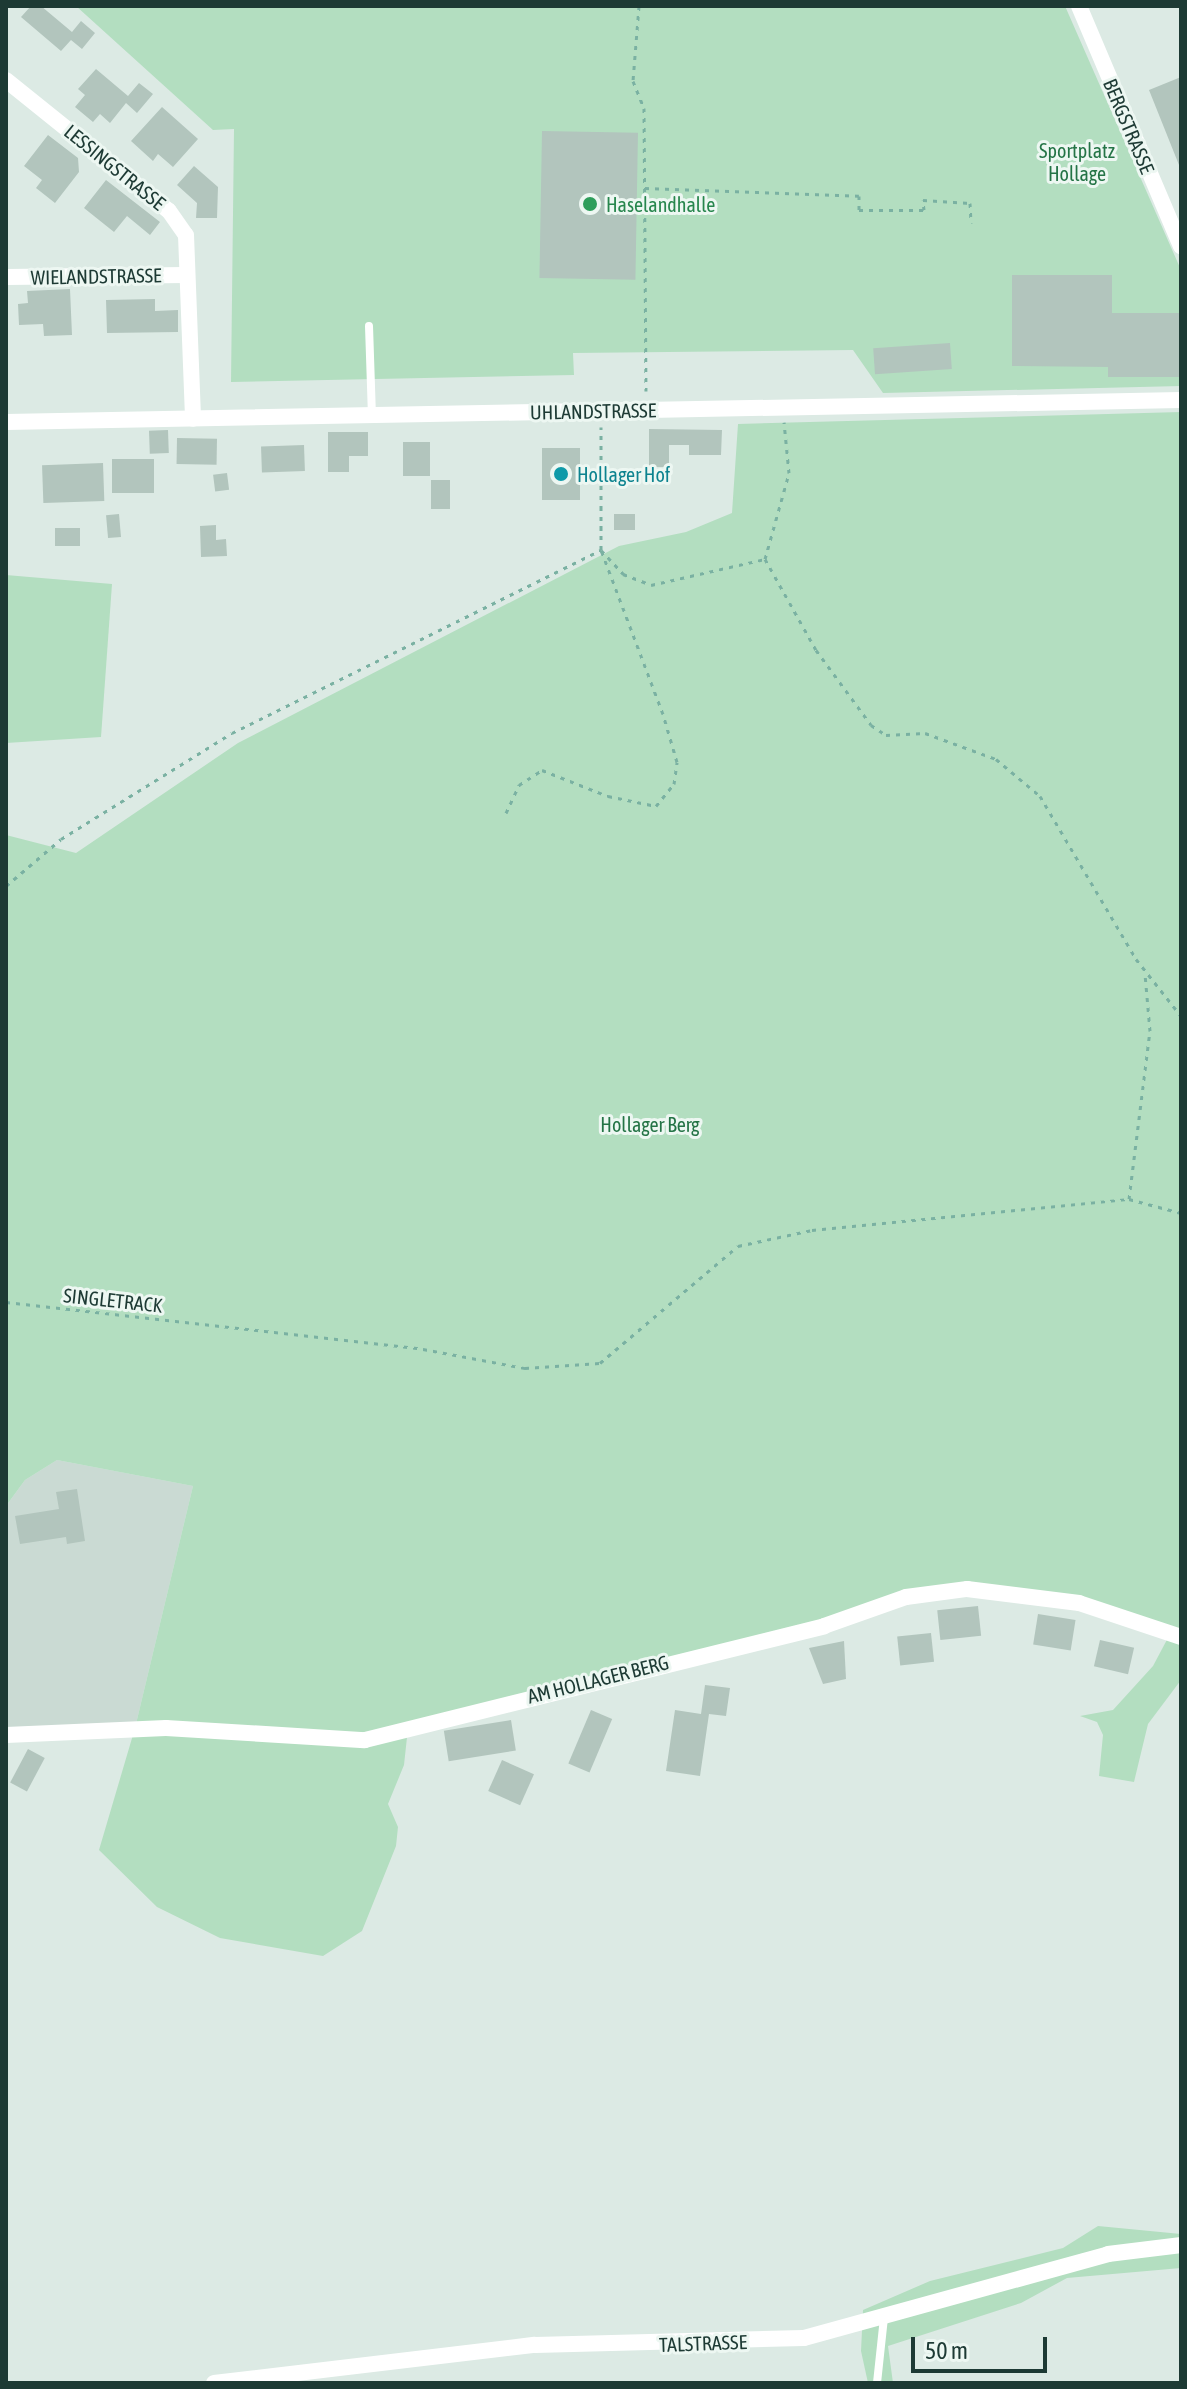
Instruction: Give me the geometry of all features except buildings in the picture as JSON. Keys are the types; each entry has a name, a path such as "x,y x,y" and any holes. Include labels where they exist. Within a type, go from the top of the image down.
{"street":[{"name":"BERGSTRASSE","path":"1079,6 1181,246"},
{"name":"LESSINGSTRASSE","path":"6,80 169,211 186,235 193,419"},
{"name":"WIELANDSTRASSE","path":"6,277 186,275"},
{"name":"UHLANDSTRASSE","path":"6,422 1181,400"},
{"name":"AM HOLLAGER BERG","path":"6,1735 166,1728 365,1740 824,1626 906,1597 967,1589 1079,1603 1181,1637"},
{"name":"TALSTRASSE","path":"214,2383 535,2345 804,2338 1108,2254 1181,2245"}],"lane":[{"path":"369,326 372,415"},
{"path":"877,2383 884,2318"}],"path":[{"path":"639,6 633,81 644,108 650,300 646,410"},
{"path":"645,188 859,196 859,210 924,210 923,200 970,203 971,223"},
{"path":"783,407 789,473 765,559 816,650 871,725 886,735 925,733 996,759 1040,796 1145,970 1181,1016"},
{"path":"506,813 519,785 542,770 608,796 656,806 674,784 677,762 663,714 601,550 600,411"},
{"path":"601,550 623,574 651,585 765,559"},
{"path":"6,886 61,839 232,733 601,550"},
{"path":"1145,970 1150,1031 1129,1199 1181,1213"},
{"name":"SINGLETRACK","path":"6,1302 423,1349 525,1368 600,1363 738,1246 812,1230 1129,1199"}],"shaded area":[{"path":"57,1460 193,1486 135,1728 6,1735 6,1506 25,1480"}],"green space":[{"name":"Sportplatz Hollage","path":"76,6 1065,6 1181,270 1181,386 883,393 853,350 573,353 574,375 231,382 234,129 213,130"},
{"name":"Hollager Berg","path":"1181,412 1181,1680 1148,1724 1134,1782 1099,1776 1103,1735 1097,1722 1080,1716 1113,1710 1153,1666 1170,1634 1079,1603 967,1589 408,1728 404,1765 388,1804 398,1827 396,1846 362,1931 323,1956 220,1938 157,1907 99,1850 135,1728 193,1486 57,1460 25,1480 6,1506 6,835 76,853 238,743 619,546 686,532 732,513 738,424"},
{"path":"6,575 112,584 101,737 6,743"},
{"path":"1098,2226 1181,2234 1181,2268 1067,2278 1021,2303 888,2346 893,2383 868,2383 861,2351 863,2310 930,2281 1063,2248"}],"place":[{"name":"Haselandhalle","path":"590,204"},
{"name":"Hollager Hof","path":"561,474"}]}
